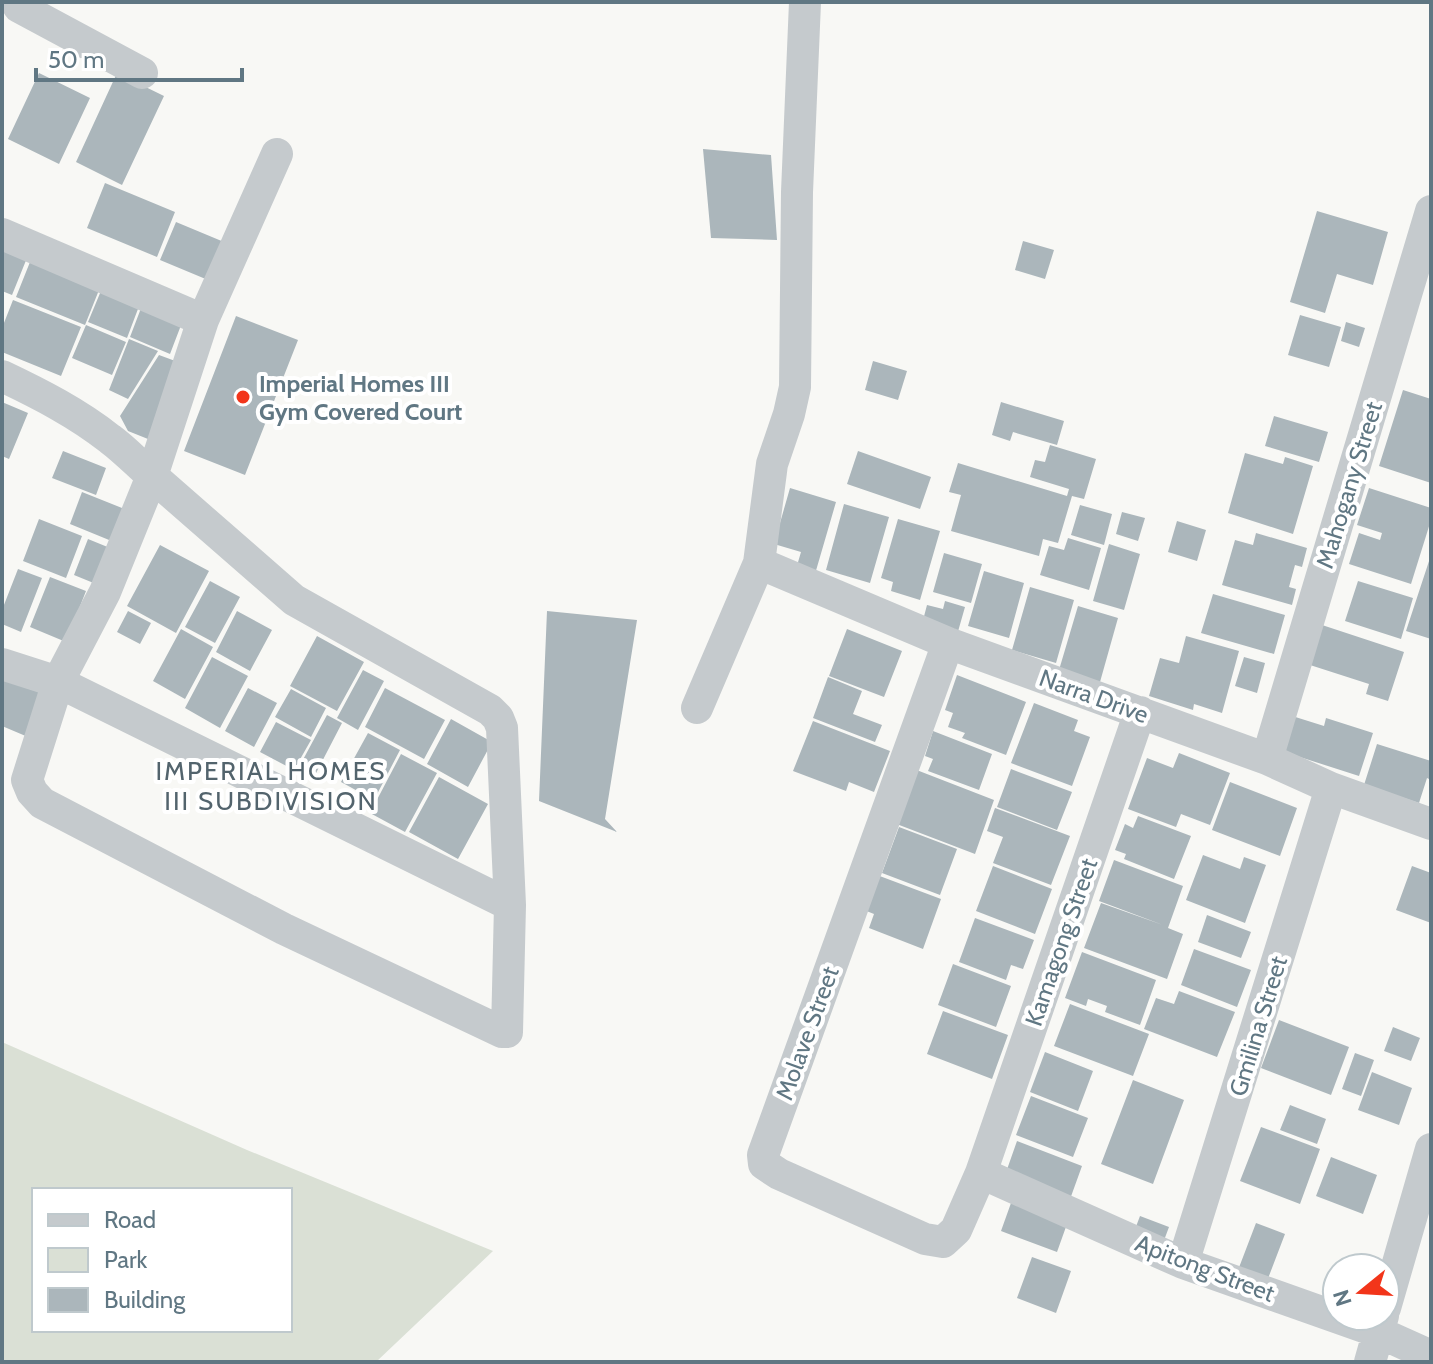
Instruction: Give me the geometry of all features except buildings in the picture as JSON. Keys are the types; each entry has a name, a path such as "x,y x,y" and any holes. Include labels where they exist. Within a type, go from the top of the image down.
{"street":[{"path":"16,2 19,7 142,73"},
{"path":"697,708 759,563 772,464 795,387 797,192 805,2"},
{"path":"2,376 49,398 111,440 152,476 294,600 490,710 498,718 502,728 510,905 507,1032 284,929 42,803 27,780 58,682 105,592 152,476 203,320 277,154"},
{"name":"Mahogany Street","path":"1267,759 1431,211"},
{"path":"2,234 203,320"},
{"name":"Narra Drive","path":"759,563 948,643 1267,759 1331,788 1431,824"},
{"name":"Molave Street","path":"948,643 763,1155 764,1164 779,1174 925,1239 943,1242 956,1230 981,1173"},
{"path":"2,664 58,682 510,905"},
{"name":"Kamagong Street","path":"981,1173 1140,712"},
{"name":"Gmilina Street","path":"1183,1263 1331,788"},
{"path":"1401,1253 1431,1149"},
{"name":"Apitong Street","path":"981,1173 1183,1263 1321,1310"},
{"name":"Apitong Street","path":"1383,1332 1431,1356"}],"green space":[{"path":"2,1042 247,1150 493,1251 376,1362 2,1362"}],"place":[{"name":"Imperial Homes III Gym Covered Court","path":"243,397"}],"district":[{"name":"IMPERIAL HOMES III SUBDIVISION","path":"271,786"}]}
